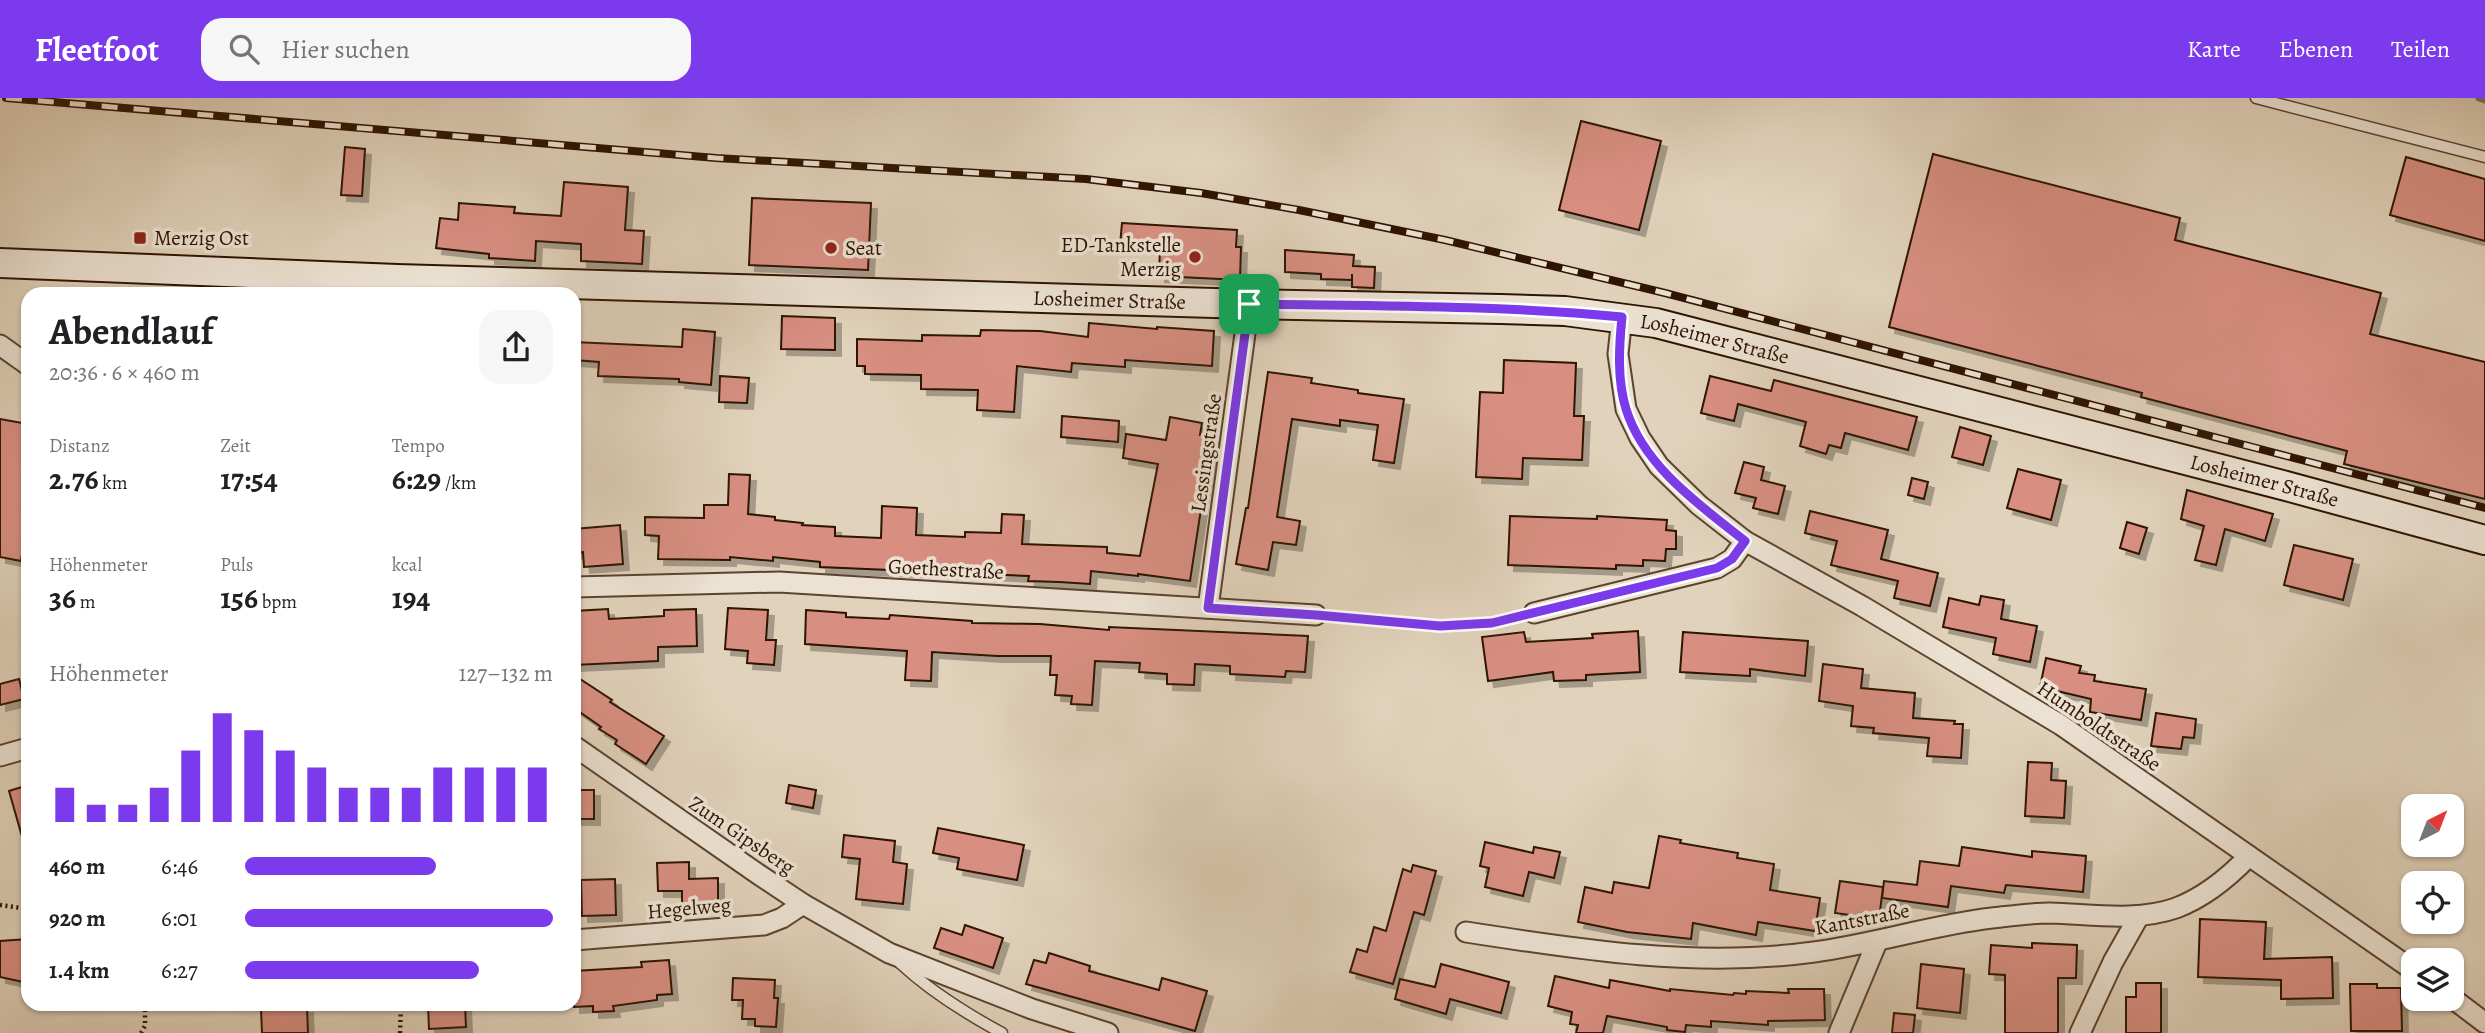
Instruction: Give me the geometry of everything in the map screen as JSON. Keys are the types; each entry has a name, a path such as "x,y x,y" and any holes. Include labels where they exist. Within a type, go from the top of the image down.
{"main road":[{"name":"Losheimer Straße","path":"0,263 397,279 1502,309 1622,317 1668,326 2485,540"}],"street":[{"name":"Lessingstraße","path":"1208,608 1249,304"},
{"name":"Humboldtstraße","path":"1622,317 1618,354 1626,410 1640,438 1659,466 1699,505 1745,541 1862,606 2061,725 2401,962"},
{"path":"0,345 21,360"},
{"path":"1534,613 1717,568 1732,559 1745,541"},
{"name":"Goethestraße","path":"581,587 779,582 1316,615"},
{"path":"0,757 21,750"},
{"name":"Zum Gipsberg","path":"581,751 803,904 890,953 1032,1009 1108,1033"},
{"name":"Kantstraße","path":"1466,932 1594,951 1684,958 1749,958 1814,952 1991,918 2047,913 2139,916 2176,908 2209,892 2230,876 2249,856"},
{"name":"Hegelweg","path":"581,939 764,925 782,918 803,904"},
{"path":"2080,1033 2113,962 2139,916"},
{"path":"1839,1033 1877,942"},
{"path":"2464,1007 2485,1023"}],"lane":[{"path":"2256,98 2485,157"},
{"name":"Zum Gipsberg","path":"890,953 916,978 961,1011 1002,1033"}],"path":[{"path":"1316,615 1440,626 1492,623 1534,613"},
{"path":"0,905 21,908"},
{"path":"141,1033 145,1026 145,1011"},
{"path":"400,1033 401,1011"}],"building":[{"path":"1581,121 1661,141 1639,230 1559,210"},
{"path":"345,147 365,149 362,196 341,195"},
{"path":"1933,154 2180,218 2175,240 2381,293 2370,334 2485,362 2485,499 2344,464 2347,451 2141,397 2142,393 1889,327"},
{"path":"2406,157 2485,179 2485,241 2390,215"},
{"path":"564,182 628,187 625,230 644,231 642,264 581,261 581,244 536,241 535,261 489,258 489,254 436,248 440,218 458,220 459,203 515,207 514,213 561,216"},
{"path":"752,198 871,203 868,270 749,265"},
{"path":"1122,223 1237,230 1236,247 1241,247 1240,280 1159,276 1160,247 1120,245"},
{"path":"1285,250 1354,255 1353,266 1375,267 1374,288 1352,287 1352,280 1321,279 1321,274 1285,272"},
{"path":"782,316 835,318 835,350 781,349"},
{"path":"1089,323 1214,331 1212,366 1125,360 1125,367 1072,363 1071,372 1017,366 1014,412 977,410 978,390 921,389 921,375 865,374 865,366 857,366 857,339 922,341 922,335 980,336 981,330 1040,331 1088,337"},
{"path":"683,329 715,332 711,385 679,382 679,379 598,376 599,362 581,361 581,342 682,347"},
{"path":"1504,360 1576,363 1574,416 1584,416 1582,460 1523,458 1522,479 1476,477 1480,392 1503,393"},
{"path":"1268,372 1312,378 1311,383 1358,390 1358,393 1404,399 1394,463 1373,460 1378,425 1340,420 1340,426 1292,419 1277,517 1300,521 1296,545 1273,542 1268,570 1236,564 1248,508"},
{"path":"720,376 749,378 747,403 719,402"},
{"path":"1710,376 1771,391 1774,380 1917,417 1908,450 1845,433 1841,448 1829,445 1826,454 1800,446 1806,422 1738,404 1734,421 1701,413"},
{"path":"1062,416 1119,421 1118,442 1061,437"},
{"path":"1170,417 1202,423 1200,435 1212,437 1190,581 1091,571 1090,584 1028,581 1029,576 820,567 820,562 773,557 773,561 730,557 730,560 658,559 659,536 645,535 645,517 704,518 704,505 728,505 729,474 750,475 748,514 775,517 775,520 803,523 802,525 835,527 835,536 881,538 882,506 917,508 916,535 965,537 965,532 1001,533 1002,514 1024,515 1022,544 1107,547 1107,553 1140,556 1158,464 1123,458 1126,434 1166,440"},
{"path":"0,419 21,423 21,561 0,557"},
{"path":"1960,427 1991,436 1983,465 1952,457"},
{"path":"1744,462 1764,467 1761,480 1785,486 1778,514 1753,508 1756,498 1735,493"},
{"path":"2018,469 2061,480 2051,520 2007,508"},
{"path":"1912,478 1928,482 1924,499 1908,495"},
{"path":"2187,490 2273,514 2265,541 2225,529 2216,565 2195,560 2204,526 2181,519"},
{"path":"1810,511 1888,530 1881,559 1938,573 1930,606 1894,598 1898,581 1831,565 1837,541 1805,533"},
{"path":"1510,516 1597,519 1597,516 1667,520 1666,530 1676,531 1676,549 1666,549 1665,561 1643,560 1643,566 1616,565 1616,569 1508,565"},
{"path":"2127,522 2147,528 2139,554 2120,548"},
{"path":"620,525 623,564 584,567 581,528"},
{"path":"2294,545 2353,559 2343,600 2284,585"},
{"path":"1981,596 2004,600 2001,619 2037,626 2030,662 1993,654 1996,638 1943,627 1949,598 1979,605"},
{"path":"728,608 768,610 766,640 776,640 774,665 747,663 748,651 725,649"},
{"path":"608,609 609,619 664,616 664,610 696,609 697,646 658,647 658,661 581,665 581,611"},
{"path":"806,610 846,613 846,617 889,619 890,615 972,623 1040,624 1109,630 1109,627 1308,636 1305,672 1286,671 1285,677 1230,674 1230,666 1195,664 1194,685 1167,684 1167,674 1139,672 1140,663 1095,661 1092,705 1071,704 1072,696 1055,695 1057,675 1050,675 1051,656 932,652 931,681 905,680 907,651 805,644"},
{"path":"1638,631 1640,672 1586,675 1586,680 1554,681 1553,672 1488,681 1482,637 1524,632 1526,642 1593,638 1592,634"},
{"path":"1683,632 1808,641 1805,676 1750,669 1750,676 1680,672"},
{"path":"2046,658 2081,666 2079,673 2095,675 2094,681 2146,689 2141,720 2090,712 2091,699 2040,687"},
{"path":"1823,664 1863,669 1861,688 1915,693 1913,718 1963,724 1961,758 1927,756 1929,738 1873,733 1874,728 1851,726 1853,706 1819,701"},
{"path":"19,679 21,700 0,705 0,684"},
{"path":"581,680 612,700 610,702 664,736 646,764 615,744 617,740 599,729 601,727 581,713"},
{"path":"2156,713 2196,719 2194,738 2183,737 2181,749 2151,746"},
{"path":"2028,762 2052,763 2051,780 2066,781 2064,818 2025,816"},
{"path":"789,785 816,790 813,808 786,803"},
{"path":"21,787 21,833 9,791"},
{"path":"581,790 594,790 594,819 581,819"},
{"path":"938,828 1024,845 1017,880 957,869 959,858 933,853"},
{"path":"844,835 895,841 893,862 907,864 903,904 856,899 860,859 842,857"},
{"path":"1659,836 1681,840 1680,843 1738,853 1737,858 1774,864 1770,890 1820,898 1815,931 1758,922 1756,935 1693,923 1691,939 1627,932 1578,922 1585,887 1612,893 1614,882 1649,888"},
{"path":"1485,842 1533,853 1534,847 1560,852 1554,878 1529,872 1523,896 1485,887 1489,868 1480,866"},
{"path":"1962,847 2032,857 2032,851 2086,856 2083,892 2006,885 2004,893 1951,886 1948,907 1882,898 1884,881 1917,885 1920,861 1959,866"},
{"path":"689,862 689,879 718,878 718,907 682,907 682,891 658,891 657,863"},
{"path":"1413,865 1436,871 1424,915 1414,912 1393,984 1350,972 1357,949 1367,952 1374,927 1386,931 1403,869 1411,872"},
{"path":"615,879 616,915 582,916 581,880"},
{"path":"1840,881 1883,887 1879,919 1835,913"},
{"path":"2200,919 2266,922 2264,959 2332,957 2333,998 2281,999 2281,980 2198,977"},
{"path":"965,925 1003,938 993,968 934,948 941,928 962,935"},
{"path":"21,940 21,982 0,977 0,941"},
{"path":"2032,943 2077,945 2076,978 2058,978 2058,1033 2005,1033 2005,975 1989,974 1991,945 2032,948"},
{"path":"1049,953 1090,966 1089,971 1159,990 1162,978 1207,991 1195,1031 1026,984 1034,960 1046,963"},
{"path":"669,960 672,994 657,995 657,1000 613,1006 614,1011 593,1012 593,1006 581,1007 581,971 642,967 641,962"},
{"path":"1441,964 1509,982 1501,1013 1450,999 1446,1014 1395,999 1400,979 1435,987"},
{"path":"1921,964 1964,969 1960,1013 1917,1008"},
{"path":"1555,976 1609,988 1610,980 1670,991 1733,995 1746,994 1746,991 1789,993 1788,989 1824,989 1825,1020 1768,1021 1768,1025 1711,1021 1711,1027 1686,1025 1685,1032 1607,1016 1603,1033 1576,1033 1578,1025 1570,1024 1572,1012 1548,1006"},
{"path":"733,978 775,980 774,998 778,998 776,1027 755,1026 755,1019 742,1019 743,1000 732,1000"},
{"path":"2136,983 2161,983 2161,1033 2126,1033 2126,997 2136,997"},
{"path":"2350,984 2377,984 2377,988 2401,988 2402,1031 2351,1031"},
{"path":"261,1011 307,1011 308,1033 262,1033"},
{"path":"428,1011 465,1011 466,1027 429,1029"},
{"path":"1894,1013 1915,1015 1913,1033 1892,1033"}],"waterway":[{"path":"2479,98 2485,100"}],"railway":[{"path":"6,98 716,158 1086,179 1201,193 1445,240 1665,293 2485,508"}],"place":[{"name":"Merzig Ost","path":"140,238"},
{"name":"Seat","path":"831,248"},
{"name":"ED-Tankstelle Merzig","path":"1195,257"}],"route":[{"path":"1249,304 1502,309 1622,317 1618,354 1626,410 1640,438 1659,466 1699,505 1745,541 1732,559 1717,568 1685,578 1492,623 1440,626 1208,608 1249,304"}]}
